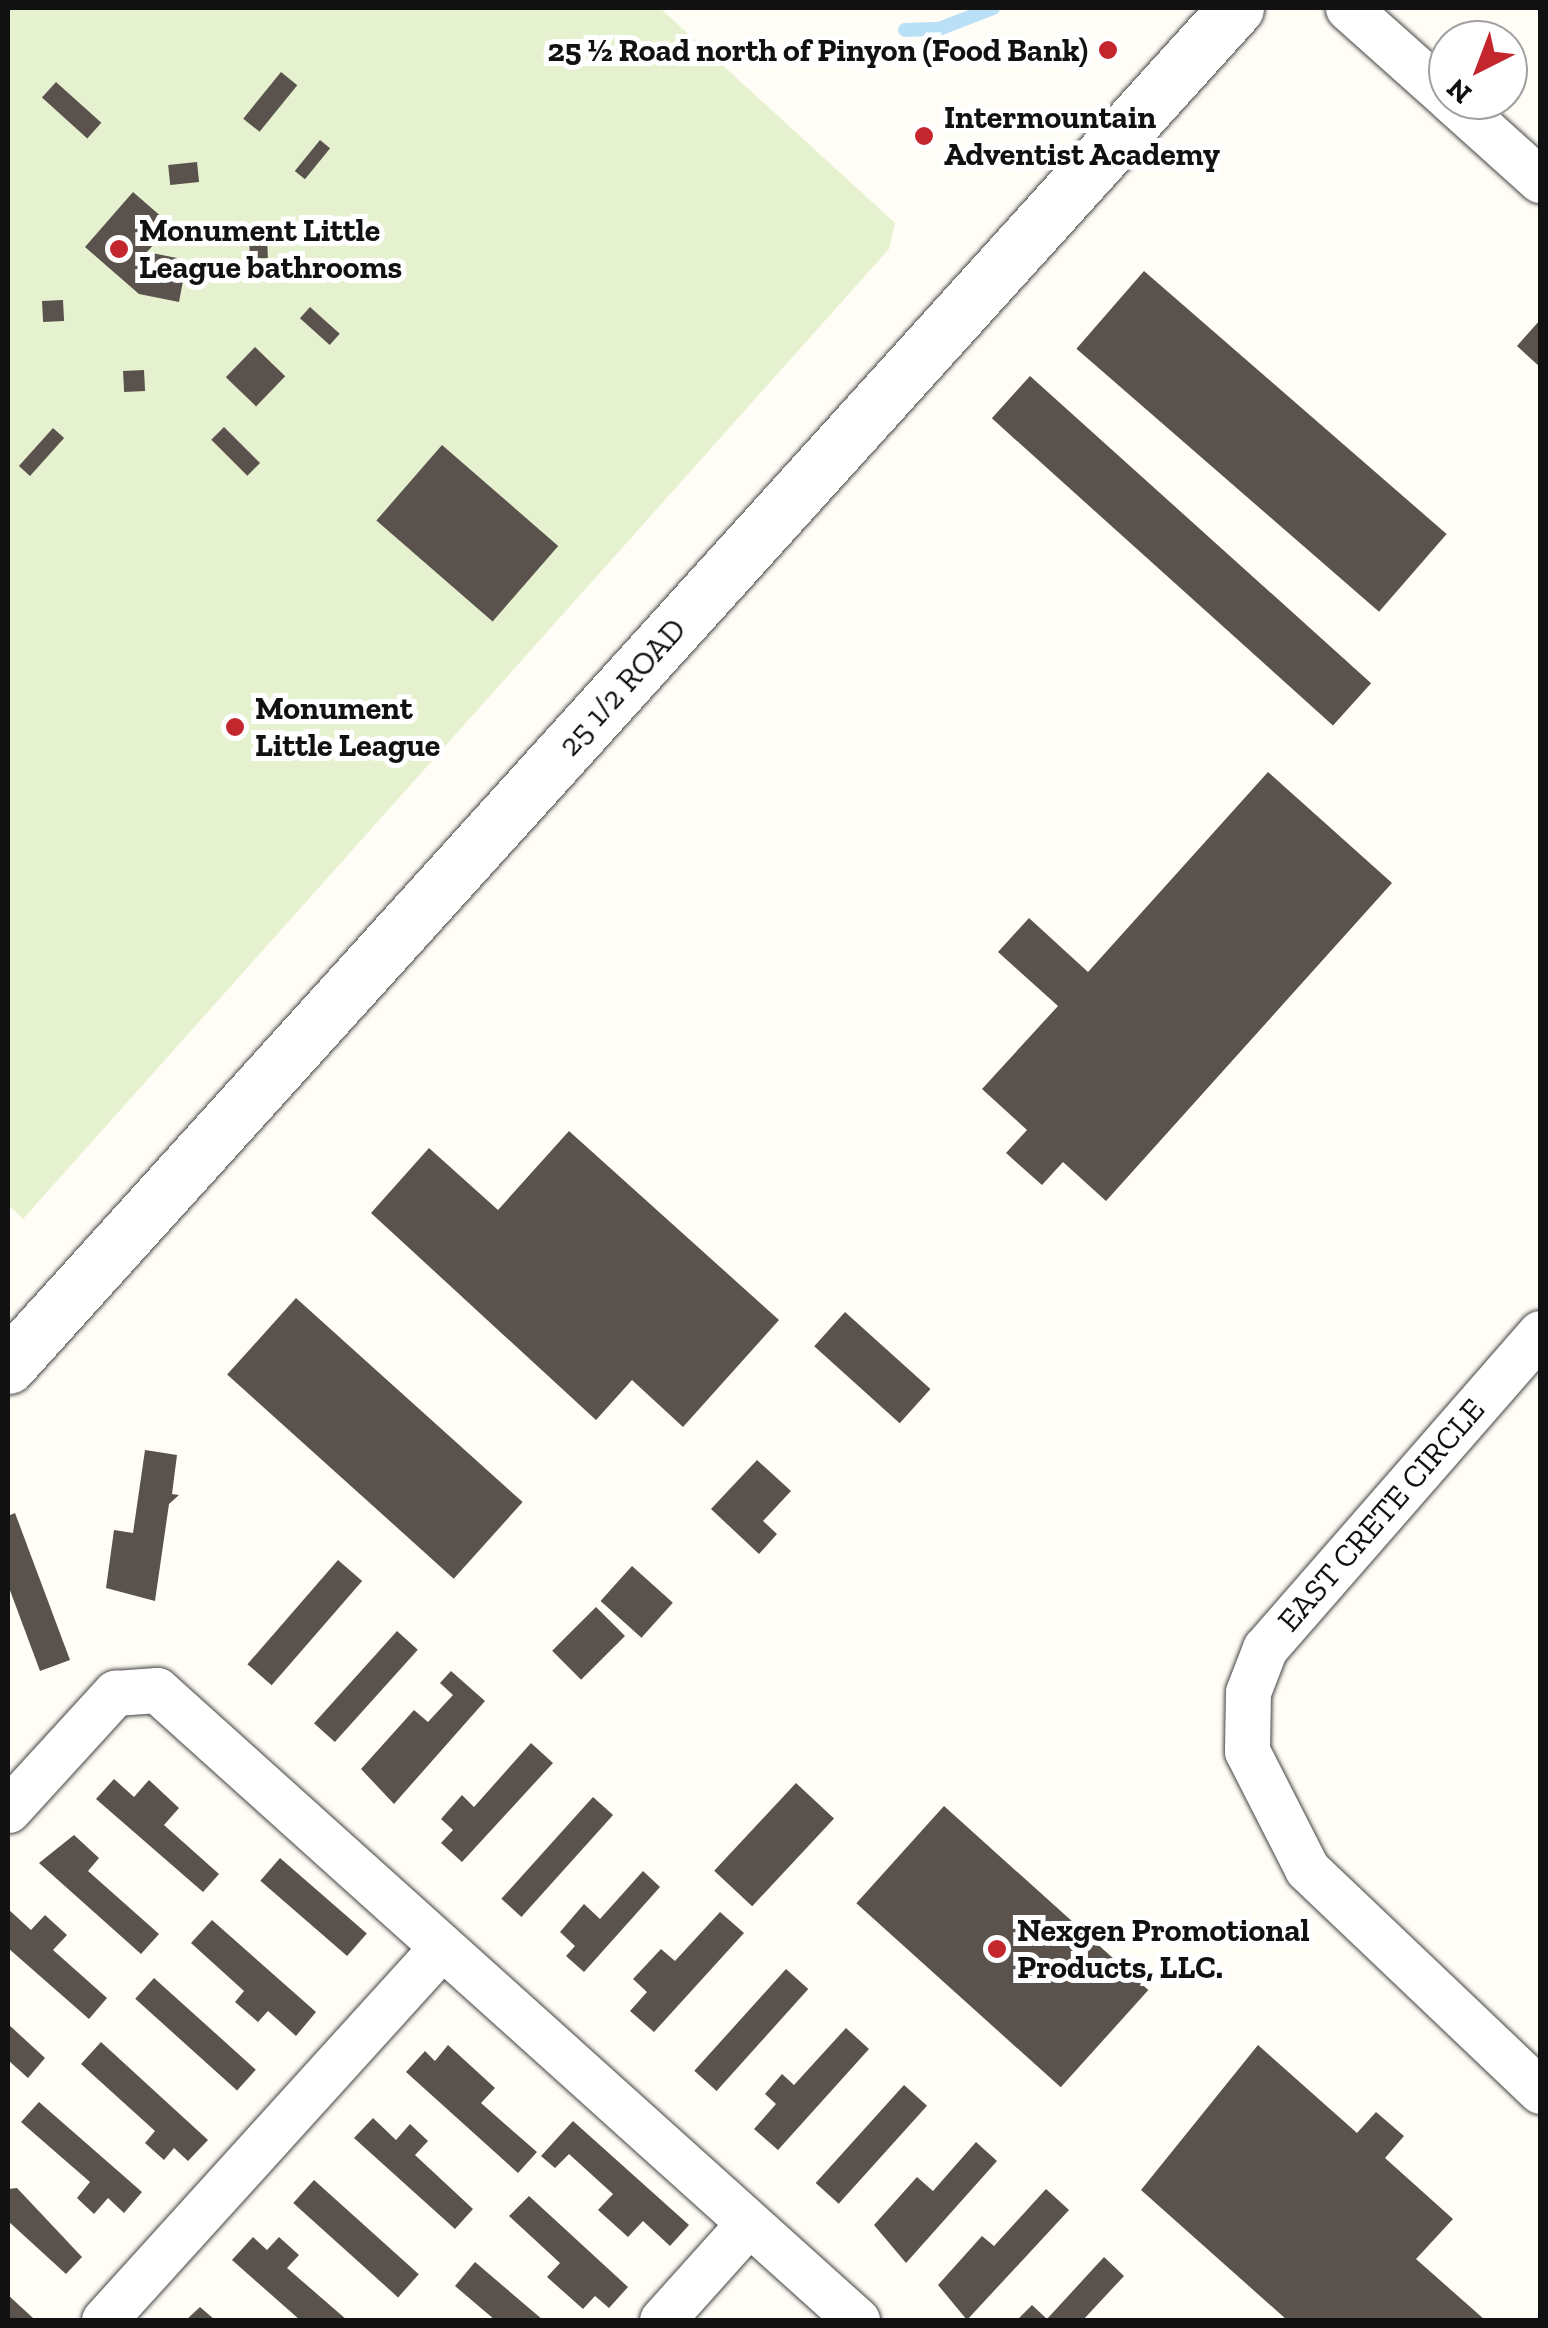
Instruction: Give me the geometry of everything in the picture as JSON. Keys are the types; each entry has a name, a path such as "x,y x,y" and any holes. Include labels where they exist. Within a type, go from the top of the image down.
{"street":[{"name":"25 1/2 ROAD","path":"8,1366 1236,8"},
{"path":"1348,8 1428,79"},
{"path":"1473,120 1540,180"},
{"name":"EAST CRETE CIRCLE","path":"1534,2086 1307,1869 1247,1752 1247,1712 1265,1648 1300,1602 1540,1334"},
{"path":"8,1810 115,1693 157,1690 858,2320"},
{"path":"104,2320 442,1946"},
{"path":"662,2320 750,2223"}],"green space":[{"name":"Monument Little League","path":"8,8 660,8 895,223 889,249 23,1219 8,1205"}],"building":[{"path":"281,72 297,85 260,132 243,119"},
{"path":"56,82 101,123 87,138 42,98"},
{"path":"320,140 330,148 305,179 295,171"},
{"path":"197,162 199,182 170,185 168,165"},
{"name":"Monument Little League bathrooms","path":"133,192 171,225 147,252 187,260 179,302 139,294 85,247"},
{"path":"267,234 268,258 250,259 249,235"},
{"path":"1144,271 1447,534 1379,612 1076,349"},
{"path":"63,300 64,321 43,322 42,301"},
{"path":"310,307 340,334 330,345 300,318"},
{"path":"1540,320 1540,367 1517,346"},
{"path":"255,347 285,376 256,406 226,377"},
{"path":"144,370 145,391 124,392 123,371"},
{"path":"1030,376 1371,683 1333,725 992,418"},
{"path":"224,427 260,463 247,476 211,440"},
{"path":"53,428 64,438 30,476 19,466"},
{"path":"442,445 558,546 493,622 376,520"},
{"path":"1268,772 1392,883 1106,1201 1063,1162 1042,1185 1006,1153 1027,1130 982,1089 1058,1006 998,952 1029,918 1088,972"},
{"path":"569,1131 779,1320 683,1427 632,1380 596,1420 371,1213 429,1148 498,1210"},
{"path":"296,1298 523,1502 454,1579 227,1375"},
{"path":"845,1312 930,1389 900,1423 814,1346"},
{"path":"145,1450 177,1455 172,1494 179,1495 169,1504 155,1601 106,1588 114,1530 133,1533"},
{"path":"757,1460 791,1491 763,1521 777,1534 759,1554 711,1509"},
{"path":"15,1513 70,1660 40,1671 8,1585 8,1516"},
{"path":"338,1560 362,1581 272,1685 247,1664"},
{"path":"632,1566 673,1603 641,1638 601,1601"},
{"path":"596,1607 625,1636 581,1680 552,1651"},
{"path":"397,1631 418,1650 335,1742 314,1723"},
{"path":"451,1671 485,1701 394,1804 361,1769 414,1710 428,1722 453,1695 440,1683"},
{"path":"531,1743 553,1763 462,1862 441,1843 453,1830 441,1819 462,1795 474,1807"},
{"path":"114,1779 134,1797 149,1780 179,1808 164,1825 219,1874 203,1892 96,1799"},
{"path":"796,1783 834,1818 752,1906 714,1871"},
{"path":"593,1797 613,1815 521,1917 501,1899"},
{"path":"944,1806 1148,1990 1061,2087 856,1903"},
{"path":"74,1835 99,1858 88,1871 159,1934 141,1954 39,1863"},
{"path":"280,1858 367,1933 347,1956 260,1881"},
{"path":"643,1871 660,1887 584,1972 566,1956 575,1946 560,1932 584,1904 600,1919"},
{"path":"8,1909 31,1930 45,1915 67,1935 53,1950 107,1998 89,2019 8,1948"},
{"path":"720,1912 744,1933 654,2032 630,2011 647,1992 633,1979 661,1949 675,1961"},
{"path":"212,1920 316,2012 296,2036 268,2011 258,2022 235,2002 244,1991 191,1943"},
{"path":"786,1969 808,1989 717,2091 694,2071"},
{"path":"154,1978 256,2070 237,2090 135,1999"},
{"path":"8,2024 45,2058 28,2078 8,2060"},
{"path":"846,2028 869,2049 778,2150 754,2129 776,2104 765,2094 782,2074 794,2085"},
{"path":"101,2042 208,2140 188,2161 174,2148 164,2160 145,2143 155,2131 81,2064"},
{"path":"448,2045 495,2088 481,2103 537,2152 518,2173 406,2072 425,2051 435,2061"},
{"path":"1258,2045 1357,2133 1376,2112 1404,2136 1385,2158 1453,2219 1416,2259 1485,2320 1287,2320 1141,2190"},
{"path":"904,2085 927,2106 839,2204 816,2183"},
{"path":"39,2102 142,2192 124,2213 108,2198 94,2214 77,2198 90,2182 21,2122"},
{"path":"373,2118 396,2140 410,2124 428,2141 415,2155 473,2209 455,2229 354,2138"},
{"path":"573,2121 689,2225 670,2246 643,2221 628,2237 598,2210 613,2194 569,2154 555,2168 541,2156"},
{"path":"976,2142 997,2161 906,2263 874,2225 917,2177 933,2191"},
{"path":"314,2180 419,2274 398,2297 293,2203"},
{"path":"17,2188 82,2257 66,2274 8,2221 8,2189"},
{"path":"1046,2189 1069,2210 967,2320 938,2285 982,2236 994,2246"},
{"path":"529,2196 628,2287 609,2308 595,2296 583,2309 547,2277 560,2263 509,2216"},
{"path":"253,2237 267,2250 279,2237 299,2255 287,2268 347,2320 300,2320 232,2260"},
{"path":"1104,2257 1124,2276 1083,2320 1017,2320 1032,2305 1047,2319"},
{"path":"475,2262 543,2320 495,2320 455,2286"},
{"path":"8,2295 33,2318 31,2320 8,2320"},
{"path":"200,2307 215,2320 186,2320"}],"waterway":[{"path":"905,30 939,29 993,8"}],"place":[{"name":"25 ½ Road north of Pinyon (Food Bank)","path":"1108,50"},
{"name":"Intermountain Adventist Academy","path":"924,136"},
{"name":"Monument Little League bathrooms","path":"119,249"},
{"name":"Monument Little League","path":"235,727"},
{"name":"Nexgen Promotional Products, LLC.","path":"997,1949"}]}
